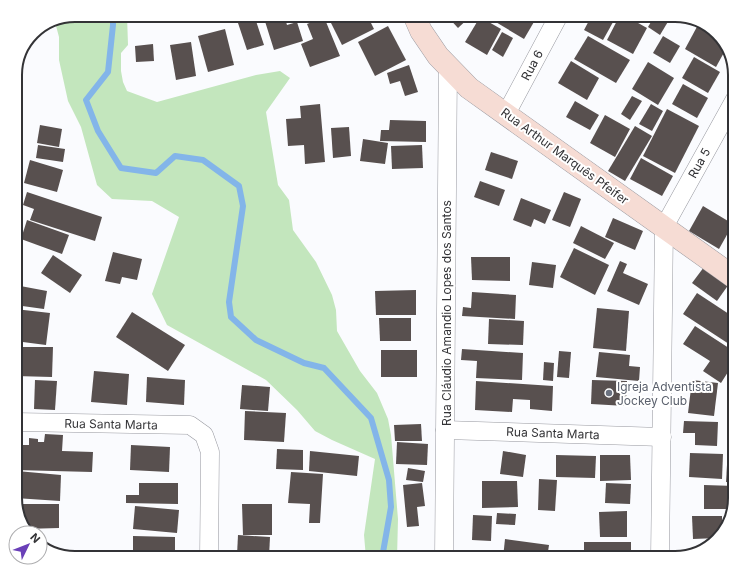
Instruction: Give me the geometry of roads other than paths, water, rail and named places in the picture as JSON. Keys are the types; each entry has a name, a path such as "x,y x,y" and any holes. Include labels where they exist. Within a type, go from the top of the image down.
{"street":[{"name":"Rua Arthur Marquês Pfeifer","path":"418,22 438,56 470,88 728,273"},
{"name":"Rua 6","path":"506,114 555,22"},
{"name":"Rua Cláudio Amandio Lopes dos Santos","path":"444,551 448,67"},
{"name":"Rua 5","path":"664,227 728,112"},
{"path":"660,551 664,227"},
{"name":"Rua Santa Marta","path":"22,422 190,425 204,435 210,452 209,551"},
{"name":"Rua Santa Marta","path":"445,430 662,437"}],"waterway":[{"path":"113,22 108,72 86,100 98,131 121,168 156,173 175,156 203,160 239,186 243,206 229,302 231,317 256,340 304,363 324,368 371,418 389,480 391,507 383,551"}],"place":[{"name":"Igreja Adventista Jockey Club","path":"609,393"}]}
